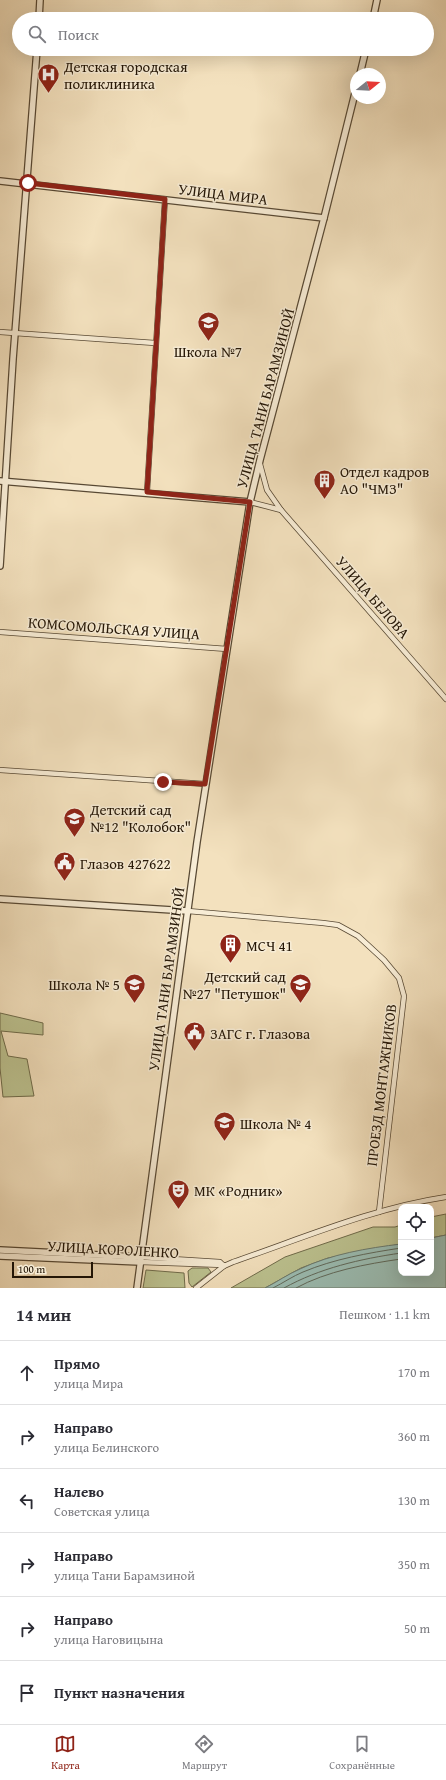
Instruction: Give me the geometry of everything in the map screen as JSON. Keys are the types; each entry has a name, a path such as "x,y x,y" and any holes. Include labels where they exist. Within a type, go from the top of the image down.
{"street":[{"path":"39,12 40,0"},
{"path":"374,12 377,0"},
{"path":"0,566 3,481 28,183 37,56"},
{"path":"361,68 364,56"},
{"name":"УЛИЦА ТАНИ БАРАМЗИНОЙ","path":"137,1288 205,784 250,502 352,104"},
{"name":"УЛИЦА МИРА","path":"0,181 324,218"},
{"path":"147,492 165,199"},
{"path":"0,332 155,343"},
{"name":"УЛИЦА БЕЛОВА","path":"260,460 266,490 281,510 446,699"},
{"path":"3,481 147,492 250,502 281,510"},
{"name":"КОМСОМОЛЬСКАЯ УЛИЦА","path":"0,632 227,649"},
{"path":"0,770 205,784"},
{"path":"0,899 188,911"},
{"name":"ПРОЕЗД МОНТАЖНИКОВ","path":"188,911 323,922 338,925 358,936 384,960 399,978 404,996 379,1212"},
{"path":"196,1288 222,1264 233,1262 379,1212 425,1200 446,1197"},
{"name":"УЛИЦА КОРОЛЕНКО","path":"0,1250 140,1260 151,1257 222,1264"},
{"name":"УЛИЦА КОРОЛЕНКО","path":"0,1256 222,1264"}],"green space":[{"path":"0,1013 43,1023 43,1035 1,1031 8,1056 27,1059 34,1096 3,1097 0,1068"},
{"path":"446,1214 446,1235 434,1237 434,1216"},
{"path":"398,1226 398,1245 328,1258 301,1268 265,1288 231,1288 285,1257 373,1227"},
{"path":"192,1268 208,1268 211,1272 192,1287 189,1283 188,1271"},
{"path":"146,1270 184,1273 185,1288 143,1288"}],"water":[{"path":"446,1235 446,1288 265,1288 296,1271 324,1259 363,1250 398,1244 398,1276 434,1276 434,1237"}],"place":[{"name":"Детская городская поликлиника","path":"48,94"},
{"name":"Школа №7","path":"208,342"},
{"name":"Отдел кадров АО \"ЧМЗ\"","path":"325,500"},
{"name":"Детский сад №12 \"Колобок\"","path":"74,838"},
{"name":"Глазов 427622","path":"65,882"},
{"name":"МСЧ 41","path":"230,964"},
{"name":"Школа № 5","path":"135,1004"},
{"name":"Детский сад №27 \"Петушок\"","path":"301,1004"},
{"name":"ЗАГС г. Глазова","path":"194,1052"},
{"name":"Школа № 4","path":"224,1142"},
{"name":"МК «Родник»","path":"179,1210"}],"route":[{"path":"28,183 165,199 147,492 250,502 205,784 163,782"}]}
